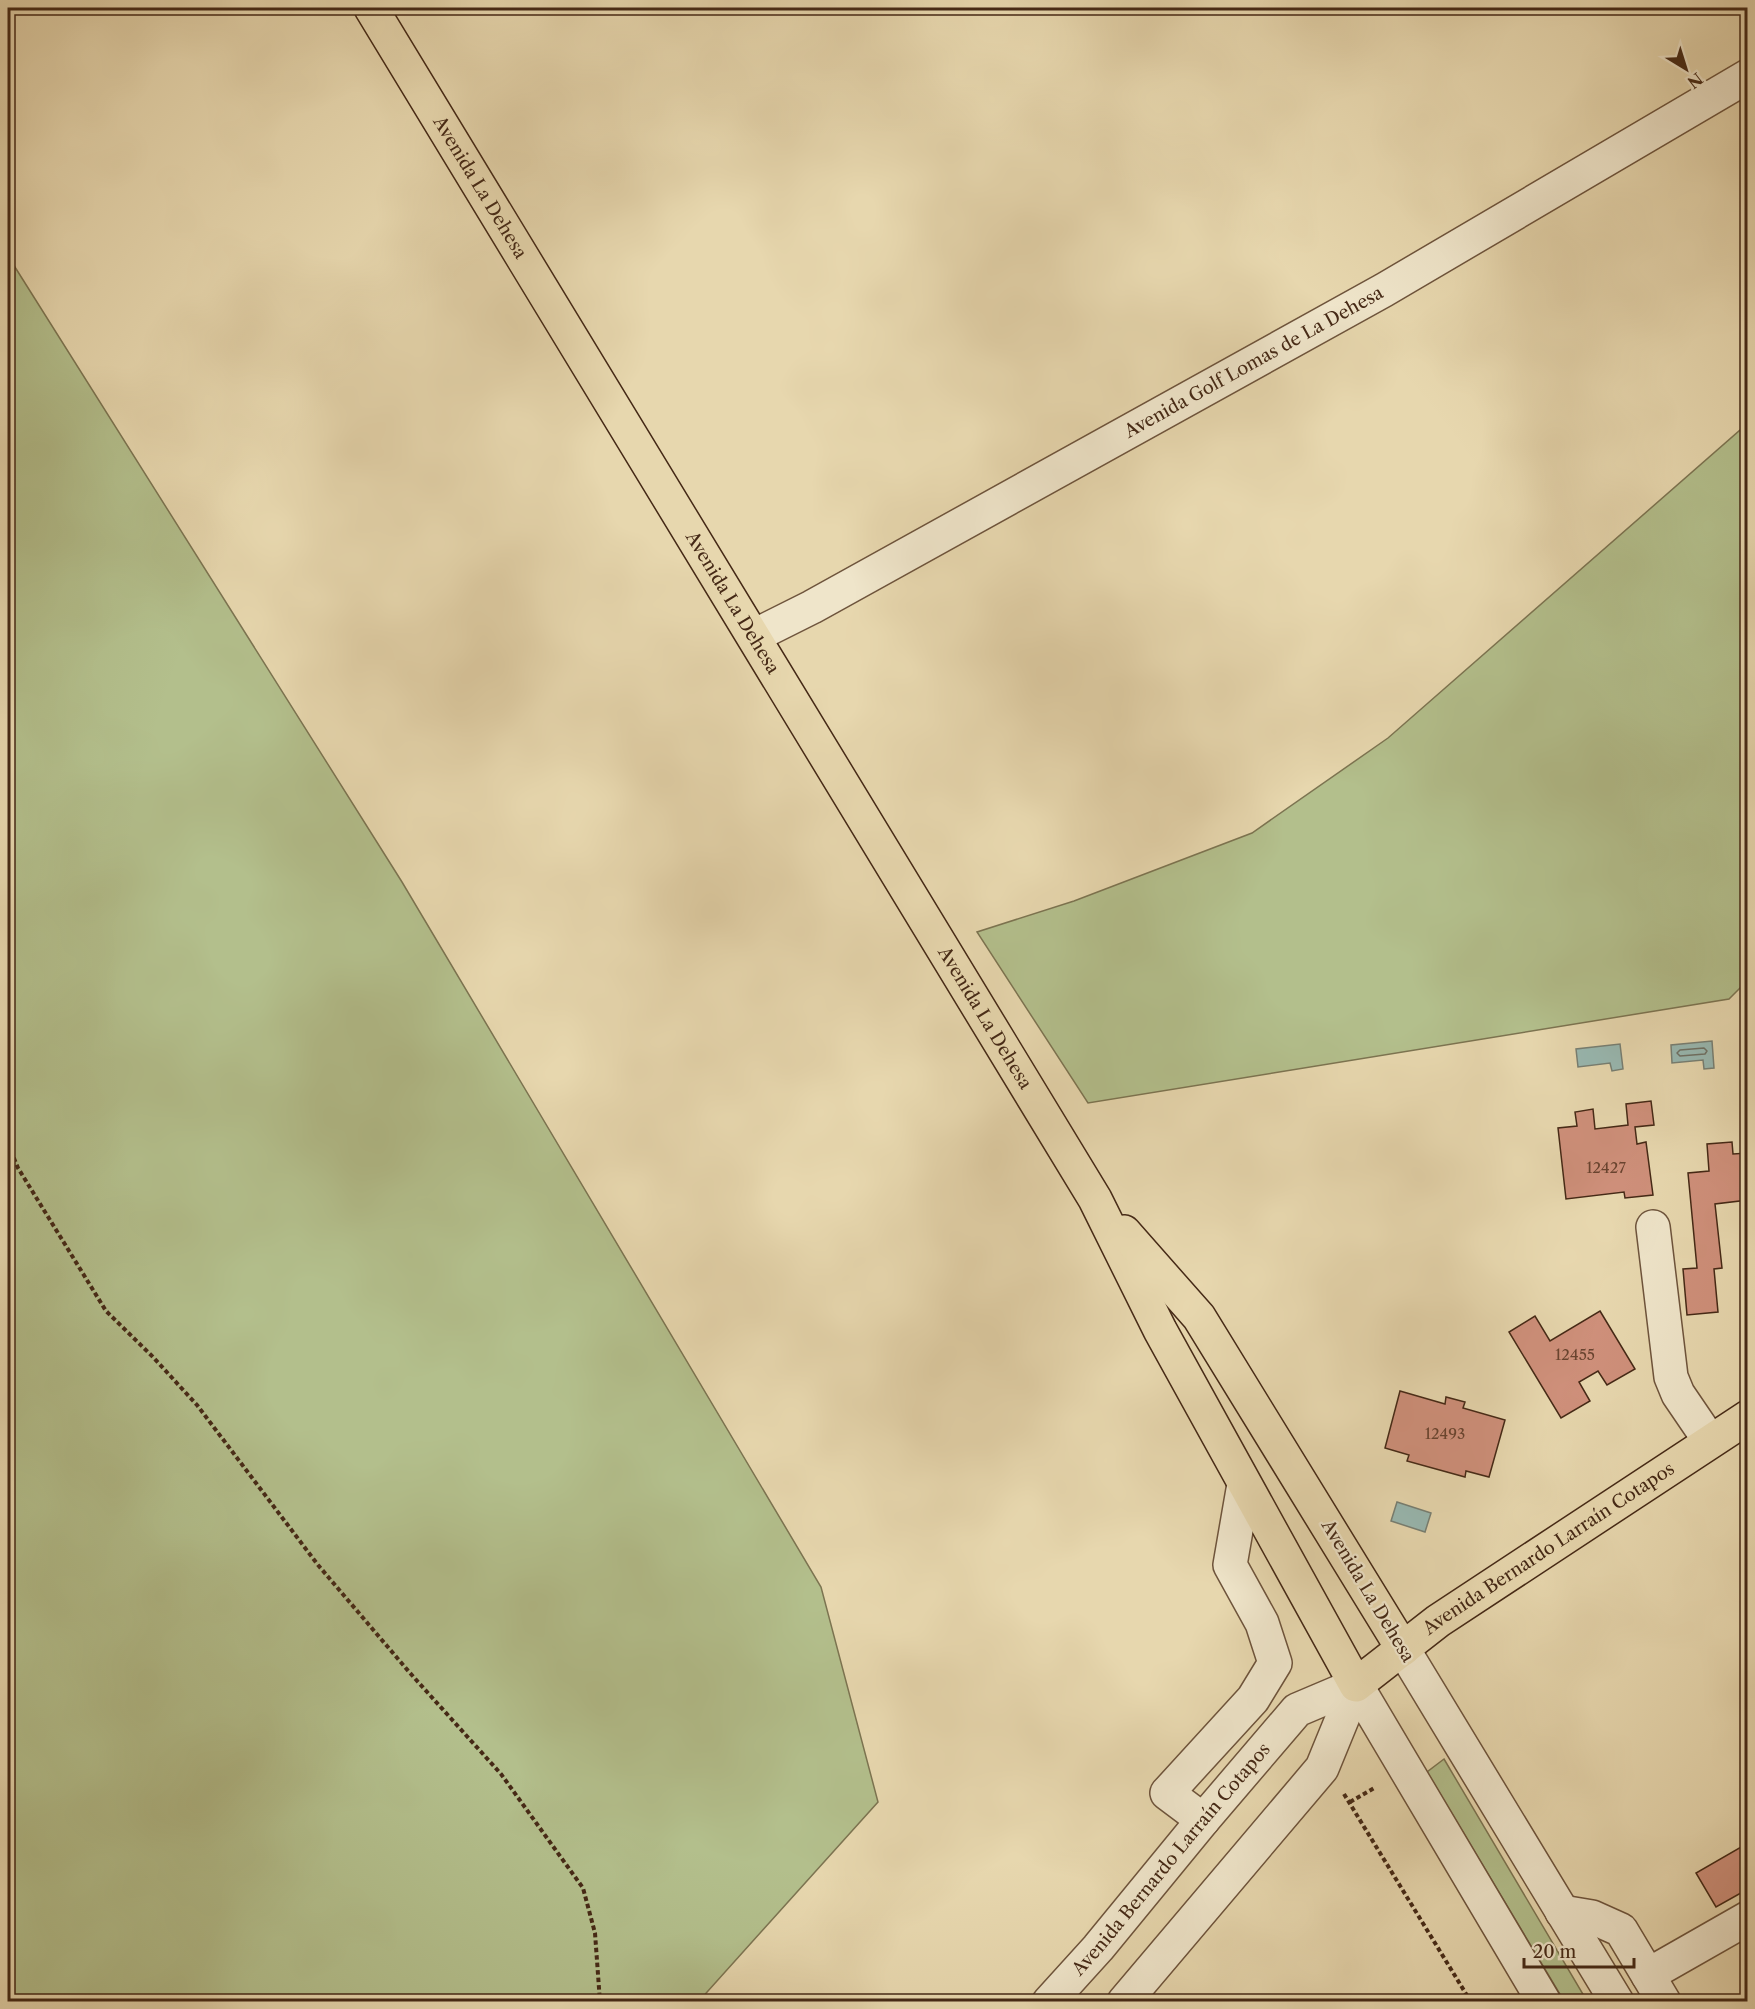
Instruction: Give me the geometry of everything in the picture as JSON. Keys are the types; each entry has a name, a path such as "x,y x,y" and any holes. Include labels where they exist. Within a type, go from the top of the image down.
{"main road":[{"name":"Avenida La Dehesa","path":"371,8 1095,1199 1160,1330 1356,1685"},
{"name":"Avenida La Dehesa","path":"1095,1199 1199,1317 1403,1649"},
{"name":"Avenida Bernardo Larraín Cotapos","path":"1356,1685 1438,1621 1748,1417"}],"street":[{"name":"Avenida Golf Lomas de La Dehesa","path":"754,636 823,602 1384,290 1748,76"},
{"path":"1653,1227 1671,1377 1678,1394 1710,1441"},
{"path":"1203,1820 1167,1793 1253,1699 1275,1663 1262,1623 1230,1565 1244,1484"},
{"name":"Avenida La Dehesa","path":"1403,1649 1617,2001"},
{"path":"1124,2001 1322,1768 1356,1685"},
{"name":"Avenida La Dehesa","path":"1356,1685 1544,2001"},
{"name":"Avenida Bernardo Larraín Cotapos","path":"1049,2001 1098,1948 1203,1820 1298,1710 1356,1685"},
{"path":"1562,1912 1592,1917 1621,1930 1656,1988 1748,1918"}],"path":[{"path":"8,1144 18,1168 106,1311 197,1405 318,1565 403,1665 501,1774 583,1888 595,1933 600,2001"},
{"path":"1350,1802 1471,2001"}],"green space":[{"path":"8,256 402,882 821,1587 878,1802 699,2001 8,2001"},
{"path":"1747,424 1747,981 1729,999 1088,1103 977,932 1074,901 1252,833 1388,738"},
{"path":"1444,1759 1587,2001 1564,2001 1427,1772"}],"water":[{"path":"1712,1041 1714,1068 1704,1069 1703,1060 1672,1063 1671,1045"},
{"path":"1620,1044 1623,1069 1612,1071 1610,1063 1578,1067 1576,1049"},
{"path":"1397,1502 1431,1513 1425,1532 1391,1521"}],"building":[{"path":"1651,1101 1654,1125 1635,1127 1637,1144 1646,1142 1653,1195 1625,1198 1624,1192 1566,1199 1558,1128 1577,1126 1575,1112 1593,1109 1595,1129 1628,1125 1626,1104"},
{"path":"1732,1142 1733,1154 1748,1153 1748,1200 1715,1204 1722,1268 1714,1269 1718,1312 1687,1315 1683,1269 1697,1268 1688,1173 1709,1171 1707,1144"},
{"path":"1600,1311 1635,1369 1607,1385 1598,1371 1579,1382 1590,1401 1561,1418 1509,1332 1535,1316 1550,1341"},
{"path":"1400,1391 1445,1404 1446,1397 1465,1402 1463,1408 1505,1420 1489,1477 1466,1471 1465,1477 1407,1461 1409,1455 1385,1448"},
{"path":"1748,1843 1748,1889 1716,1907 1696,1873"}]}
